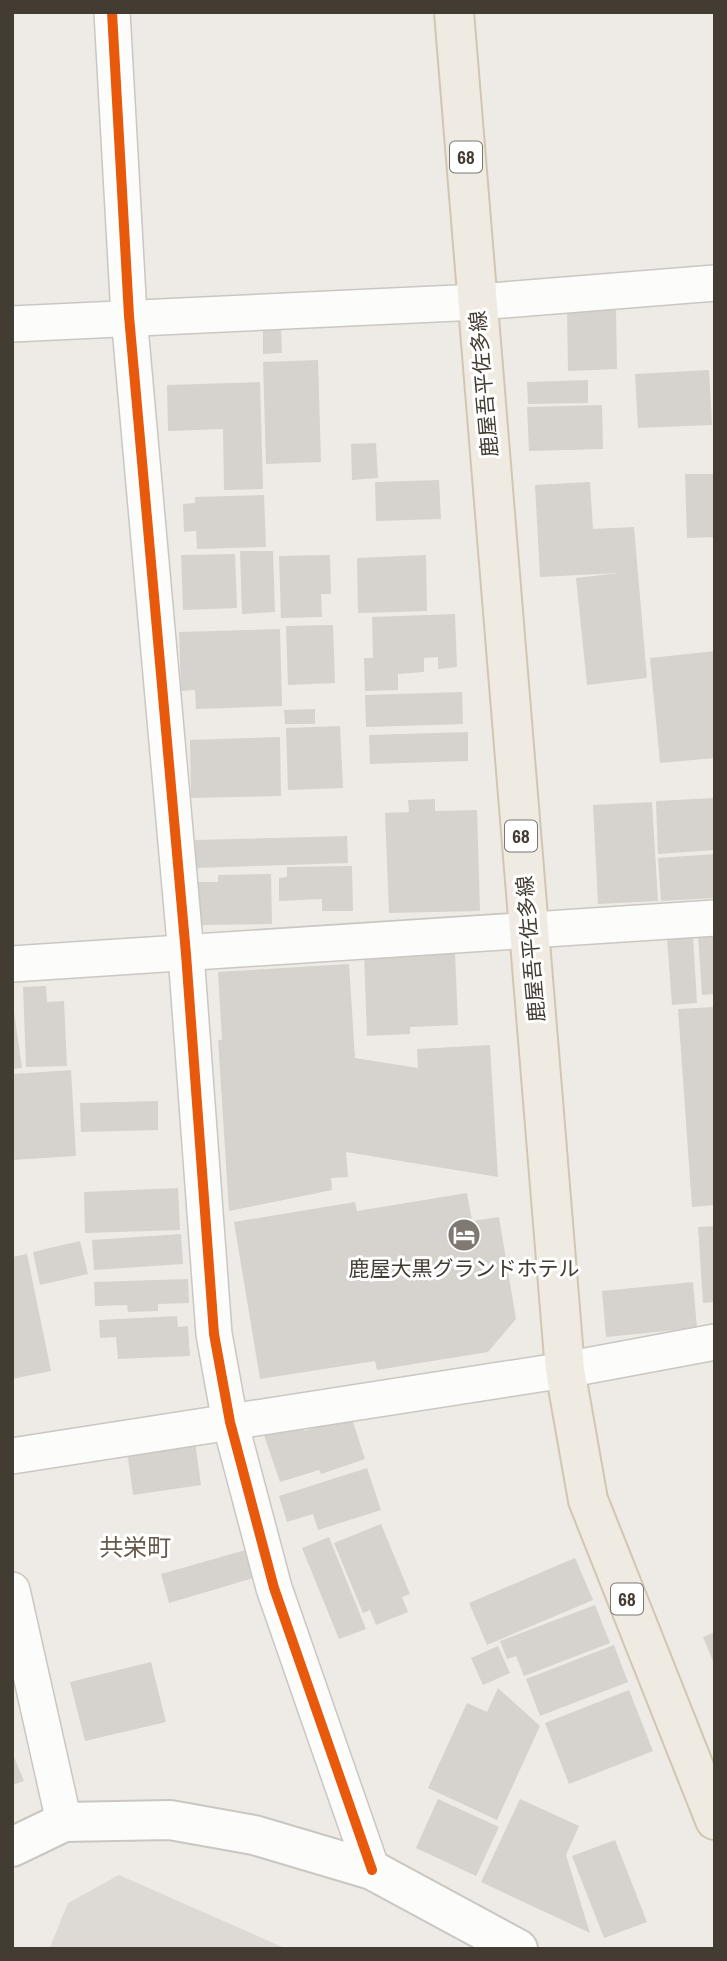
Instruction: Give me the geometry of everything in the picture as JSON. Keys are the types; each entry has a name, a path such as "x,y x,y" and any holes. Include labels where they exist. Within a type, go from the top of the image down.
{"main road":[{"name":"鹿屋吾平佐多線","path":"454,12 565,1370 588,1500 715,1819"}],"street":[{"path":"112,12 129,316 186,954 214,1334 230,1422 274,1588 372,1870"},
{"path":"12,324 129,316 478,302 715,283"},
{"path":"12,964 715,918"},
{"path":"12,1456 565,1370 715,1342"},
{"path":"12,1590 64,1822"},
{"path":"12,1847 64,1822 170,1821 254,1835 372,1870 518,1949"}],"shaded area":[{"path":"119,1875 287,1949 50,1947 68,1903"}],"building":[{"path":"616,310 617,369 568,371 567,311"},
{"path":"281,329 282,353 263,354 263,330"},
{"path":"318,360 321,462 266,464 263,362"},
{"path":"709,370 712,425 638,428 635,374"},
{"path":"588,380 588,403 528,404 527,382"},
{"path":"260,382 263,489 224,490 223,429 168,431 167,385"},
{"path":"602,405 603,449 529,451 527,407"},
{"path":"376,443 378,478 352,480 351,444"},
{"path":"685,474 715,474 715,537 687,538"},
{"path":"439,480 441,519 376,521 375,482"},
{"path":"590,482 593,529 634,527 647,678 587,685 576,578 619,573 540,577 535,485"},
{"path":"264,495 266,547 197,549 196,531 184,532 183,504 195,503 195,497"},
{"path":"240,551 273,551 275,612 242,614"},
{"path":"235,554 237,608 183,610 181,555"},
{"path":"330,555 331,594 321,594 322,617 281,618 279,556"},
{"path":"426,555 427,611 358,613 357,558"},
{"path":"455,614 457,667 438,669 438,657 424,658 424,672 398,674 398,690 365,691 364,658 373,658 372,617"},
{"path":"333,625 335,683 288,685 286,626"},
{"path":"280,629 282,706 196,709 195,690 181,691 179,632"},
{"path":"715,651 715,758 660,763 650,658"},
{"path":"462,692 463,724 366,727 365,695"},
{"path":"315,709 315,724 285,724 284,710"},
{"path":"340,726 343,788 288,790 286,728"},
{"path":"468,732 468,761 370,764 369,735"},
{"path":"280,737 281,796 191,798 190,740"},
{"path":"715,798 715,850 658,854 656,801"},
{"path":"435,799 435,811 477,810 480,911 389,913 385,813 409,812 408,800"},
{"path":"652,802 658,901 598,904 593,805"},
{"path":"347,836 348,863 196,868 195,840"},
{"path":"715,854 715,898 661,901 658,858"},
{"path":"352,866 353,911 322,911 322,899 279,901 279,878 287,877 287,867"},
{"path":"271,874 272,924 198,925 196,882 218,882 218,875"},
{"path":"715,934 715,994 702,995 698,935"},
{"path":"693,936 697,1003 672,1005 667,938"},
{"path":"455,951 458,1025 410,1027 410,1034 367,1036 364,954"},
{"path":"349,964 355,1058 418,1068 417,1049 490,1045 498,1177 346,1152 348,1177 331,1178 332,1190 229,1211 218,1040 222,1040 218,972"},
{"path":"46,986 47,1002 64,1001 67,1066 26,1067 23,987"},
{"path":"12,997 22,1068 12,1069"},
{"path":"715,1007 715,1205 692,1207 678,1009"},
{"path":"71,1070 76,1156 12,1160 12,1074"},
{"path":"158,1101 158,1130 81,1132 80,1103"},
{"path":"178,1188 180,1230 85,1233 84,1192"},
{"path":"467,1193 472,1221 499,1217 516,1319 488,1352 377,1370 375,1361 260,1379 234,1222 355,1202 357,1211"},
{"path":"715,1226 715,1302 703,1303 698,1227"},
{"path":"181,1234 183,1264 94,1270 92,1240"},
{"path":"80,1241 88,1274 40,1285 33,1252"},
{"path":"27,1254 51,1371 12,1379 12,1257"},
{"path":"188,1279 189,1303 158,1304 158,1311 128,1312 127,1305 95,1306 94,1282"},
{"path":"693,1282 697,1328 606,1337 602,1291"},
{"path":"177,1316 178,1327 188,1326 190,1356 118,1359 116,1337 100,1338 99,1320"},
{"path":"351,1416 365,1459 321,1474 319,1470 280,1482 264,1435 301,1423 304,1431"},
{"path":"195,1441 201,1485 133,1495 127,1451"},
{"path":"367,1468 381,1510 318,1530 313,1514 287,1522 279,1496"},
{"path":"381,1524 410,1594 402,1597 408,1612 376,1625 370,1610 363,1613 334,1543"},
{"path":"329,1537 366,1629 339,1639 302,1548"},
{"path":"249,1549 257,1577 169,1603 161,1574"},
{"path":"575,1558 593,1600 487,1645 469,1603"},
{"path":"595,1605 610,1643 524,1676 516,1656 507,1659 500,1641"},
{"path":"715,1632 715,1666 703,1637"},
{"path":"614,1645 628,1682 540,1716 526,1679"},
{"path":"498,1646 510,1673 483,1685 471,1658"},
{"path":"151,1662 166,1722 85,1741 70,1682"},
{"path":"498,1688 540,1726 497,1820 428,1788 467,1703 487,1712"},
{"path":"629,1690 653,1751 569,1784 545,1723"},
{"path":"12,1752 24,1781 12,1785"},
{"path":"438,1799 499,1827 476,1876 416,1848"},
{"path":"520,1799 579,1826 566,1855 590,1933 481,1882"},
{"path":"615,1840 647,1922 604,1938 572,1856"}],"cycle path":[{"path":"112,12 129,316 186,954 214,1334 230,1422 274,1588 372,1870"}],"place":[{"name":"鹿屋大黒グランドホテル","path":"464,1235"}],"district":[{"name":"共栄町","path":"135,1548"}]}
